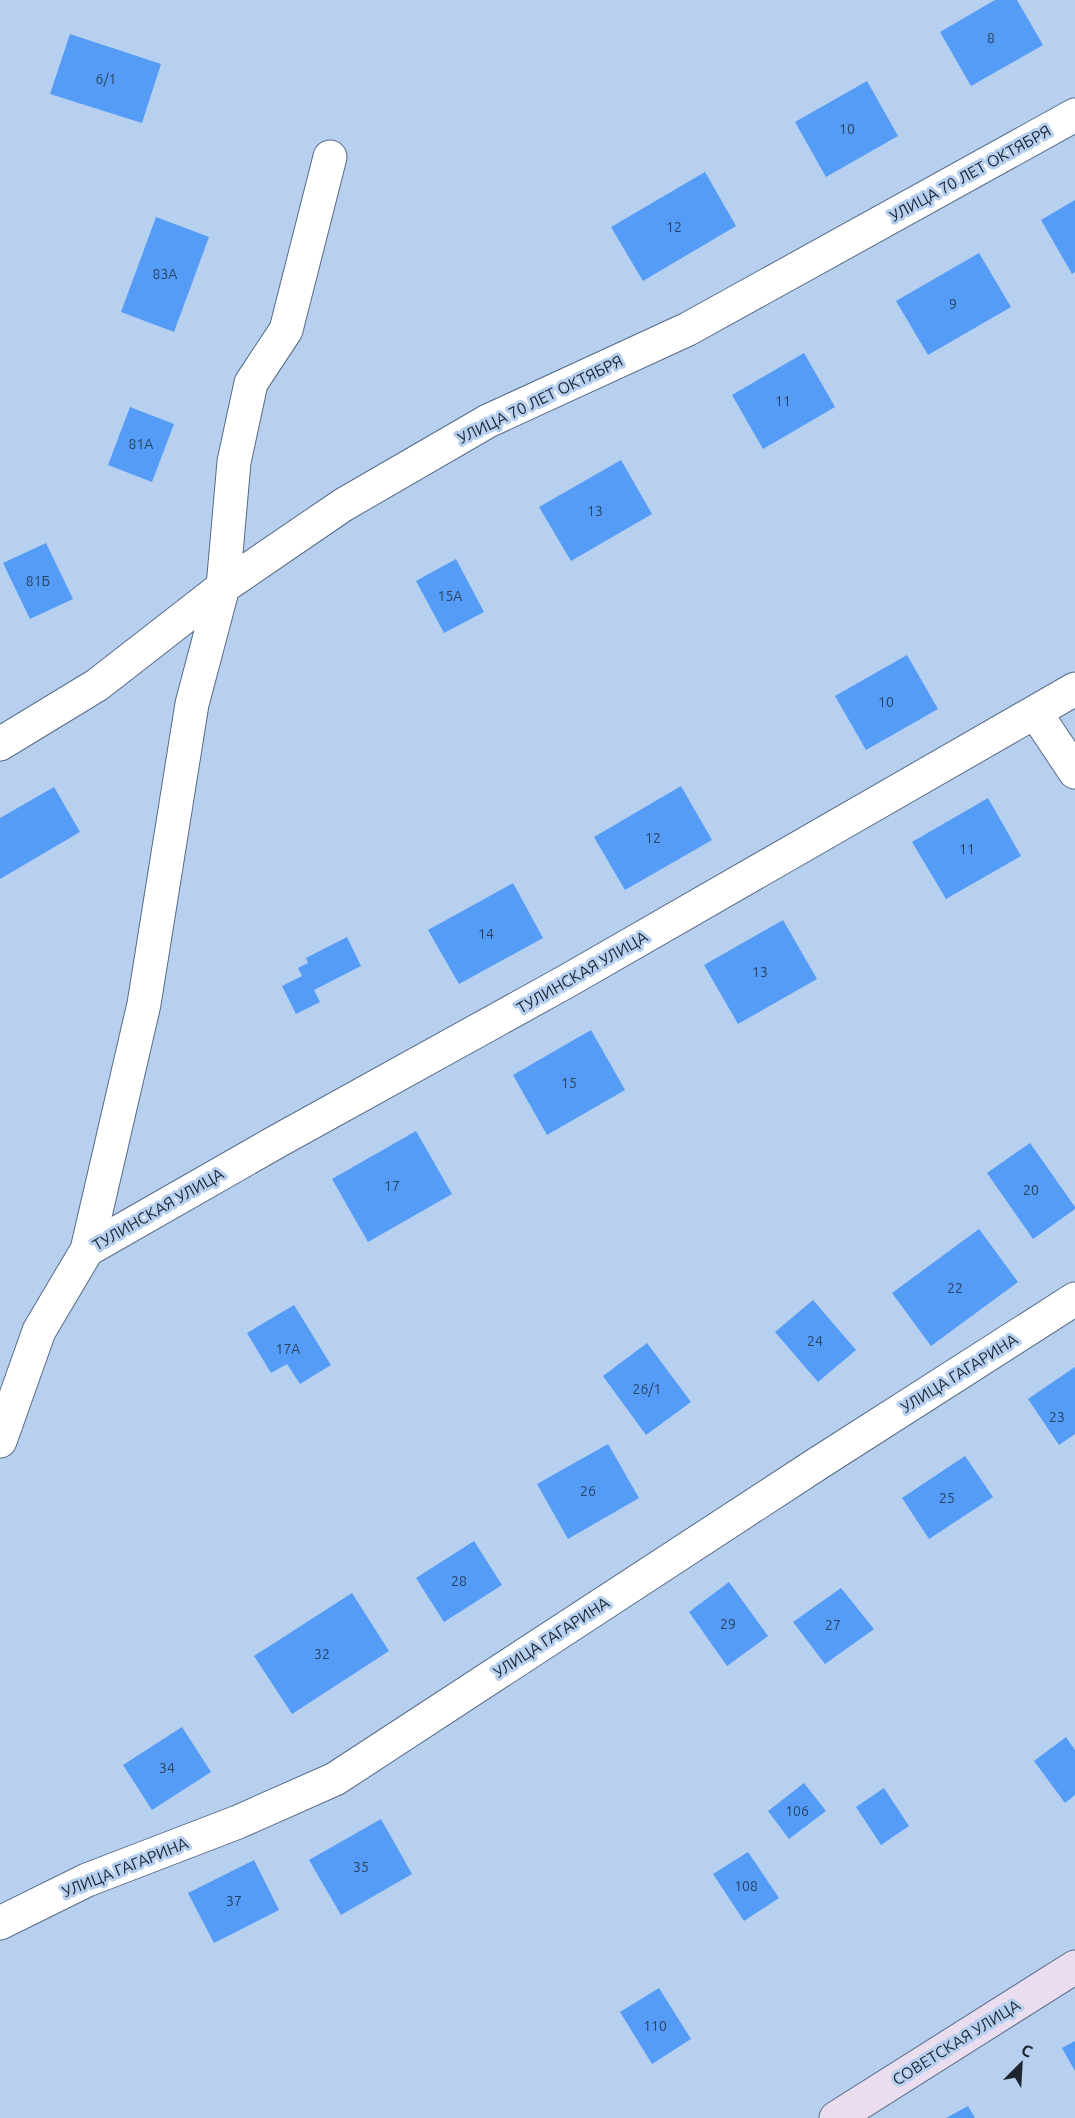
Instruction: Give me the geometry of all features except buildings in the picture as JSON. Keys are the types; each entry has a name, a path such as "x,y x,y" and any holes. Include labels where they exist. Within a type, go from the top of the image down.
{"main road":[{"name":"СОВЕТСКАЯ УЛИЦА","path":"836,2118 1075,1967"}],"street":[{"name":"УЛИЦА 70 ЛЕТ ОКТЯБРЯ","path":"0,744 97,685 223,587 343,505 488,421 688,329 1075,114"},
{"path":"0,1441 39,1330 87,1250 144,1004 192,704 223,587 234,462 251,383 286,330 330,157"},
{"name":"ТУЛИНСКАЯ УЛИЦА","path":"87,1250 276,1142 567,981 1075,689"},
{"path":"1035,712 1075,772"},
{"name":"УЛИЦА ГАГАРИНА","path":"0,1923 87,1880 238,1822 335,1779 807,1470 1075,1299"}]}
